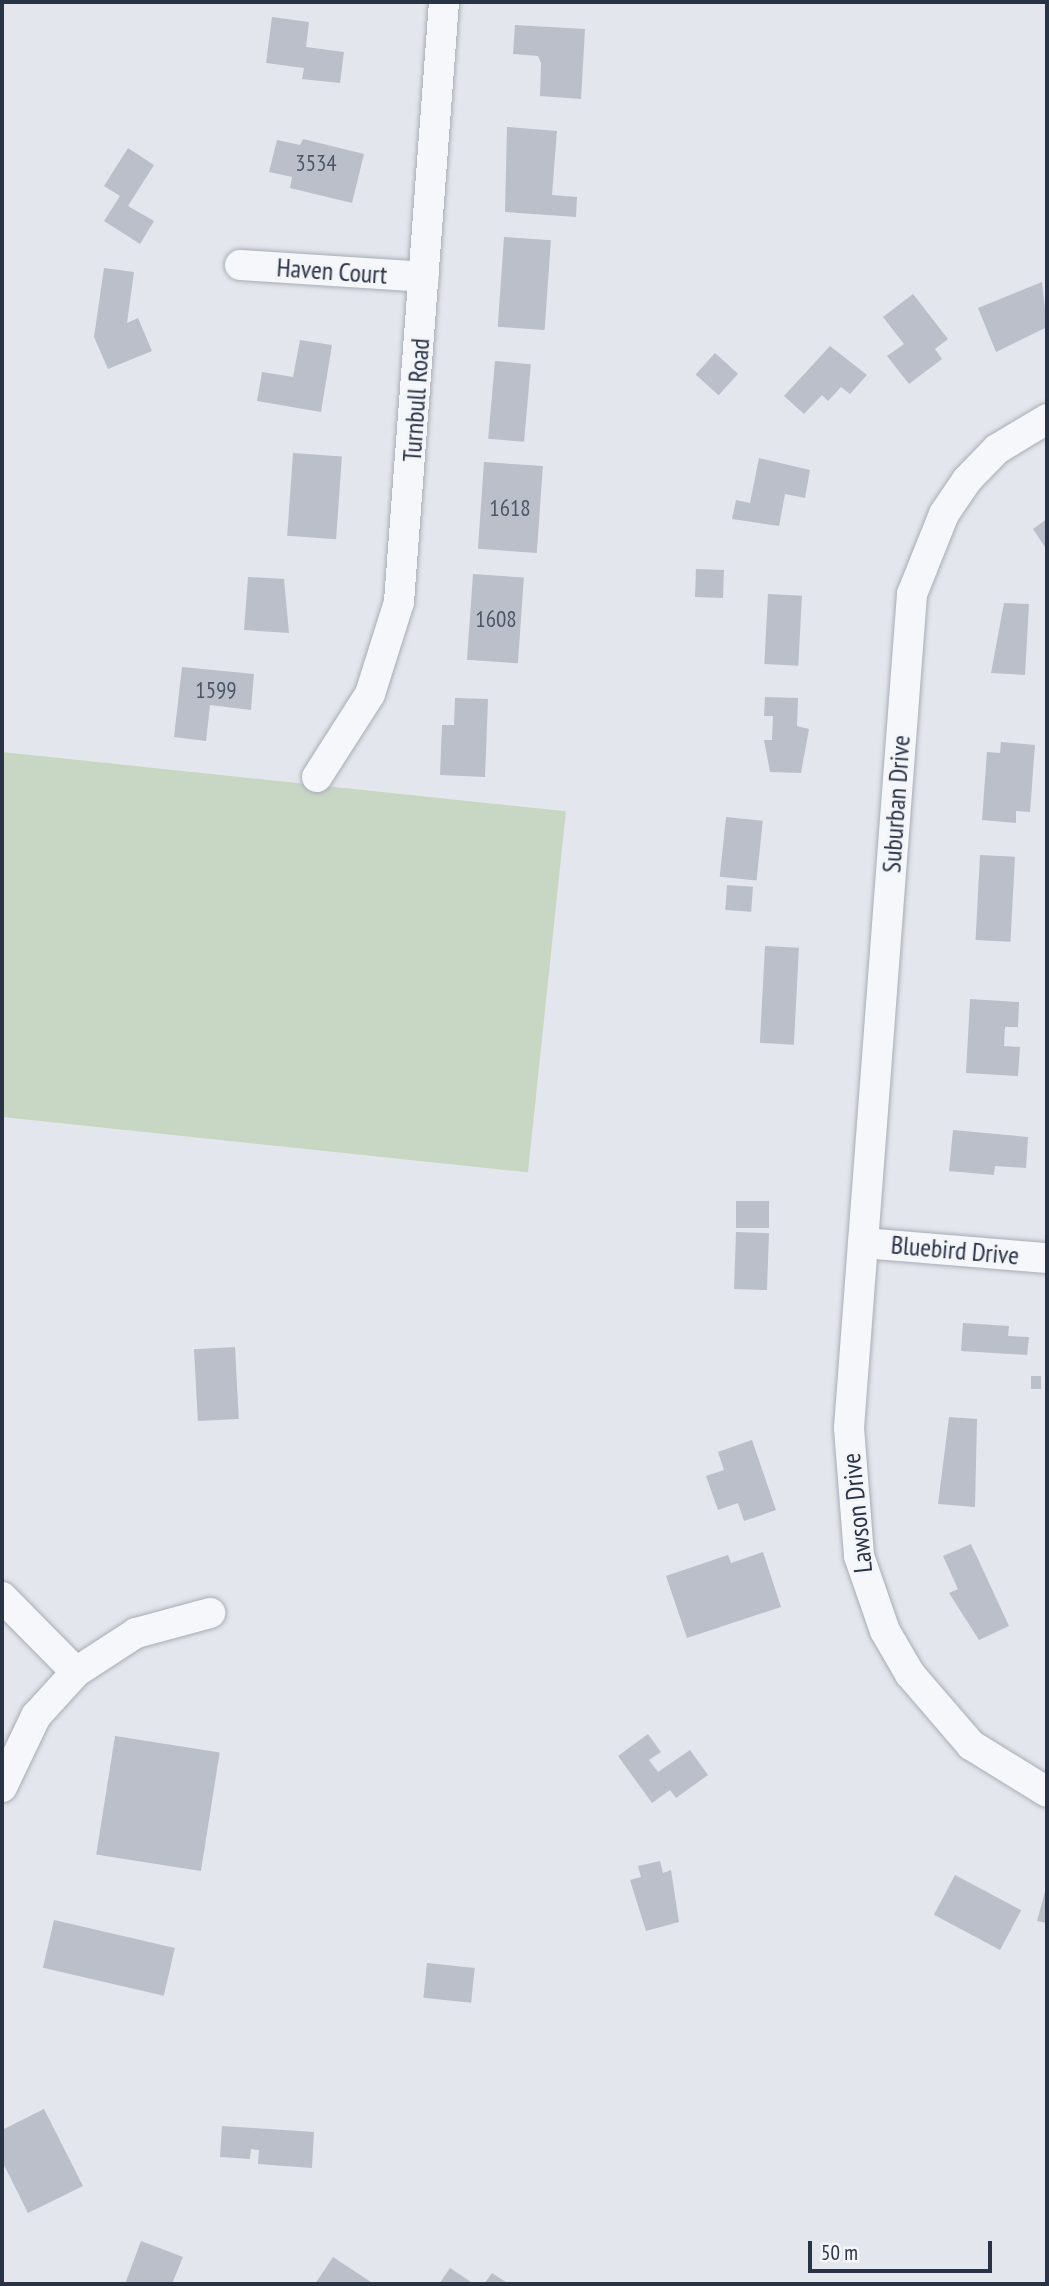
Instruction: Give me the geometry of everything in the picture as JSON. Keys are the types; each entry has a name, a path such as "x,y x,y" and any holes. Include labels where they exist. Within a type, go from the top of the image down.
{"street":[{"name":"Turnbull Road","path":"317,777 365,705 399,602 444,2"},
{"name":"Haven Court","path":"240,265 424,277"},
{"name":"Suburban Drive","path":"863,1243 912,594 934,535 967,480 997,449 1047,419"},
{"name":"Bluebird Drive","path":"863,1243 1047,1258"},
{"name":"Lawson Drive","path":"863,1243 849,1429 866,1588 894,1647 941,1714 1000,1766 1047,1792"},
{"path":"2,1597 76,1672"},
{"path":"2,1787 36,1716 76,1672 136,1633 210,1613"}],"green space":[{"path":"2,752 566,811 528,1172 2,1117"}],"building":[{"path":"272,17 309,22 306,47 344,52 340,83 302,79 304,68 266,63"},
{"path":"515,25 585,29 581,99 540,96 541,63 538,56 513,54"},
{"path":"507,127 557,131 552,195 577,197 576,217 505,212"},
{"path":"303,139 364,154 352,203 290,188 292,177 269,172 277,140 300,145"},
{"path":"128,148 154,165 128,206 154,221 140,244 104,221 120,196 104,186"},
{"path":"504,237 551,240 545,330 498,327"},
{"path":"104,268 134,272 127,323 138,318 152,351 108,369 94,337"},
{"path":"1042,282 1047,327 996,352 978,308"},
{"path":"913,294 948,339 935,349 942,359 909,384 887,356 904,344 883,317"},
{"path":"300,340 332,345 321,412 257,401 262,372 293,377"},
{"path":"830,346 867,375 850,394 841,387 828,401 822,395 804,414 784,396"},
{"path":"715,353 738,374 719,395 696,375"},
{"path":"495,361 531,364 524,442 488,439"},
{"path":"293,453 342,456 336,539 287,536"},
{"path":"759,458 810,470 805,498 785,494 779,526 732,519 736,500 750,503"},
{"path":"484,462 543,466 537,553 478,549"},
{"path":"1047,519 1047,550 1033,529"},
{"path":"696,569 724,570 723,598 695,597"},
{"path":"473,574 524,578 518,663 467,660"},
{"path":"248,577 284,579 289,633 244,630"},
{"path":"768,594 802,596 798,666 764,664"},
{"path":"1004,603 1029,604 1025,675 991,673"},
{"path":"182,667 254,674 251,710 210,705 206,741 174,737"},
{"path":"765,697 798,698 797,726 809,729 801,773 770,772 764,740 772,740 773,716 764,716"},
{"path":"455,698 488,699 485,777 440,775 442,725 454,725"},
{"path":"1001,742 1035,745 1030,812 1016,811 1016,823 982,820 987,752 1000,753"},
{"path":"726,817 763,821 757,881 720,877"},
{"path":"980,855 1015,857 1011,942 976,940"},
{"path":"727,885 753,887 751,912 725,910"},
{"path":"765,946 799,948 794,1045 760,1043"},
{"path":"970,999 1019,1002 1018,1027 1005,1027 1004,1046 1020,1047 1018,1076 966,1073"},
{"path":"953,1130 1028,1137 1026,1168 995,1166 994,1175 949,1171"},
{"path":"736,1201 769,1201 769,1228 736,1228"},
{"path":"736,1232 769,1233 767,1290 734,1289"},
{"path":"963,1323 1009,1326 1008,1336 1029,1337 1027,1355 961,1351"},
{"path":"235,1347 239,1419 198,1421 194,1349"},
{"path":"1031,1376 1041,1376 1041,1389 1031,1389"},
{"path":"949,1417 977,1419 975,1507 938,1504"},
{"path":"752,1440 776,1510 744,1521 738,1503 718,1510 706,1476 724,1470 718,1452"},
{"path":"971,1544 1009,1626 979,1640 949,1593 958,1589 943,1556"},
{"path":"763,1552 781,1607 687,1638 666,1576 728,1555 731,1563"},
{"path":"648,1734 661,1752 649,1760 658,1772 690,1750 708,1775 676,1798 670,1790 652,1803 618,1756"},
{"path":"115,1736 220,1753 201,1871 96,1855"},
{"path":"660,1861 663,1873 671,1870 679,1922 646,1931 630,1880 641,1877 638,1866"},
{"path":"955,1875 1021,1910 1000,1950 934,1915"},
{"path":"1047,1888 1047,1923 1037,1921"},
{"path":"54,1920 175,1948 164,1996 43,1968"},
{"path":"427,1963 475,1968 471,2003 423,1998"},
{"path":"44,2109 83,2186 28,2213 2,2161 2,2130"},
{"path":"222,2126 314,2132 312,2168 258,2164 259,2150 251,2149 250,2159 220,2157"},
{"path":"141,2241 183,2257 172,2284 125,2284"},
{"path":"333,2257 374,2284 315,2284"},
{"path":"450,2268 474,2284 439,2284"},
{"path":"492,2273 509,2284 484,2284"}]}
